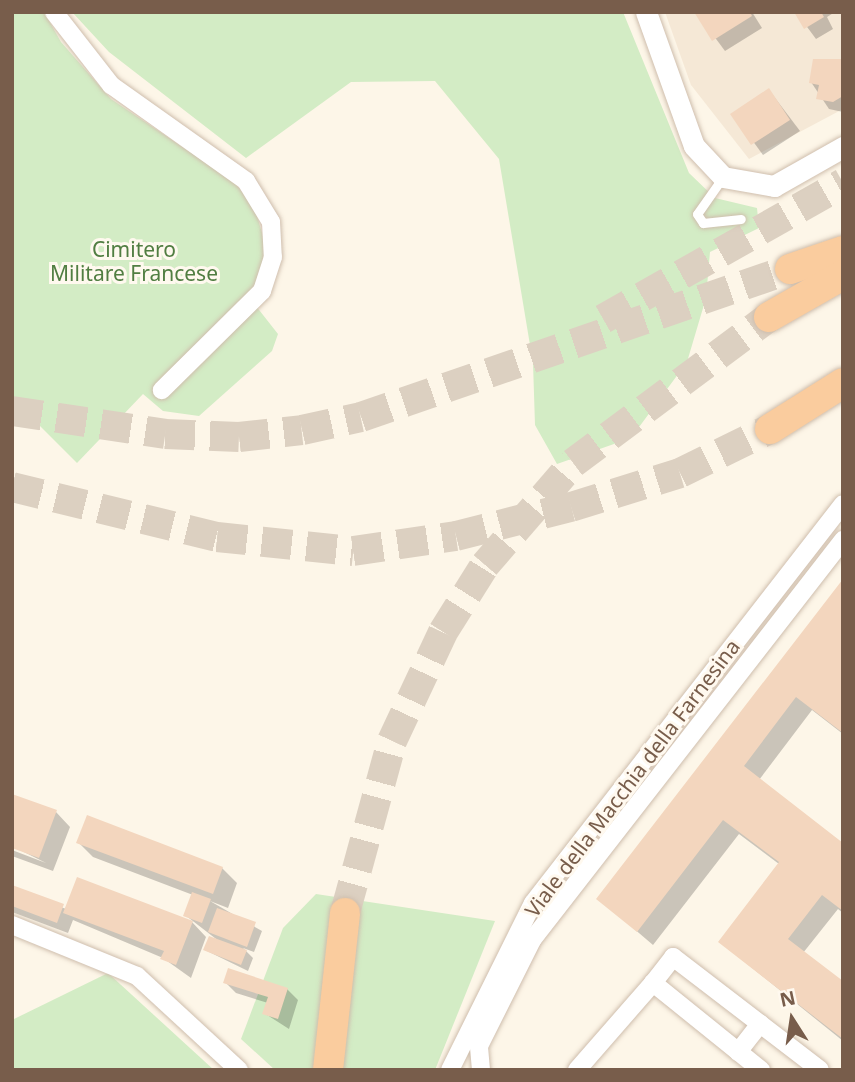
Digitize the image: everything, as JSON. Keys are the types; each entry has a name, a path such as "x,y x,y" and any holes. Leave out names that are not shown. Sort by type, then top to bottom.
{"highway":[{"path":"790,270 843,251"},
{"path":"769,317 843,275"},
{"path":"770,429 843,383"},
{"path":"816,402 843,390"},
{"path":"328,1070 345,913"}],"street":[{"path":"54,12 111,85 246,181 271,222 273,257 262,291 162,390"},
{"path":"646,12 694,146 723,177 774,186 843,147"},
{"name":"Viale della Macchia della Farnesina","path":"450,1070 541,891 843,504"},
{"name":"Viale della Macchia della Farnesina","path":"481,1070 479,1046 512,974 606,845 843,540"},
{"path":"541,891 606,845"},
{"path":"12,925 137,976 239,1070"},
{"path":"577,1070 673,957 820,1070"},
{"path":"653,983 761,1070"},
{"path":"738,1052 760,1024"}],"lane":[{"path":"723,177 697,214 703,223 741,219"}],"shaded area":[{"path":"665,12 843,12 843,109 749,159 691,85"}],"green space":[{"name":"Cimitero Militare Francese","path":"12,12 44,12 61,42 111,99 233,181 254,206 265,243 262,275 249,297 278,334 272,351 199,416 163,411 143,394 77,463 12,398"},
{"path":"72,12 623,12 689,173 715,198 757,208 759,228 710,252 706,298 687,362 631,438 557,464 535,425 533,363 499,159 435,81 351,82 246,158 109,52"},
{"path":"316,894 495,921 435,1070 275,1070 241,1039 283,928"},
{"path":"108,973 214,1070 12,1070 12,1020"}],"building":[{"path":"694,12 750,12 752,16 712,41"},
{"path":"794,12 821,12 824,17 804,29"},
{"path":"813,59 843,59 843,96 833,102 816,99 819,85 809,83"},
{"path":"769,88 790,120 751,145 730,114"},
{"path":"843,579 843,733 796,697 744,766 843,843 843,911 822,895 788,939 843,981 843,1039 718,942 779,862 723,820 637,932 596,899"},
{"path":"12,794 57,810 39,858 12,848"},
{"path":"87,815 223,867 213,894 76,843"},
{"path":"77,877 193,921 176,965 160,959 164,951 63,913"},
{"path":"12,885 64,904 57,923 12,906"},
{"path":"192,892 211,899 202,923 183,916"},
{"path":"217,908 256,922 247,947 208,932"},
{"path":"209,936 247,950 241,965 203,950"},
{"path":"228,968 288,988 278,1019 262,1014 268,997 223,983"}],"tunnel":[{"path":"603,319 843,183"},
{"path":"12,411 165,434 239,437 302,430 361,417 790,269"},
{"path":"345,913 392,741 443,632 485,565 573,463 769,317"},
{"path":"12,487 217,537 353,551 456,536 571,507 680,473 770,429"}]}
